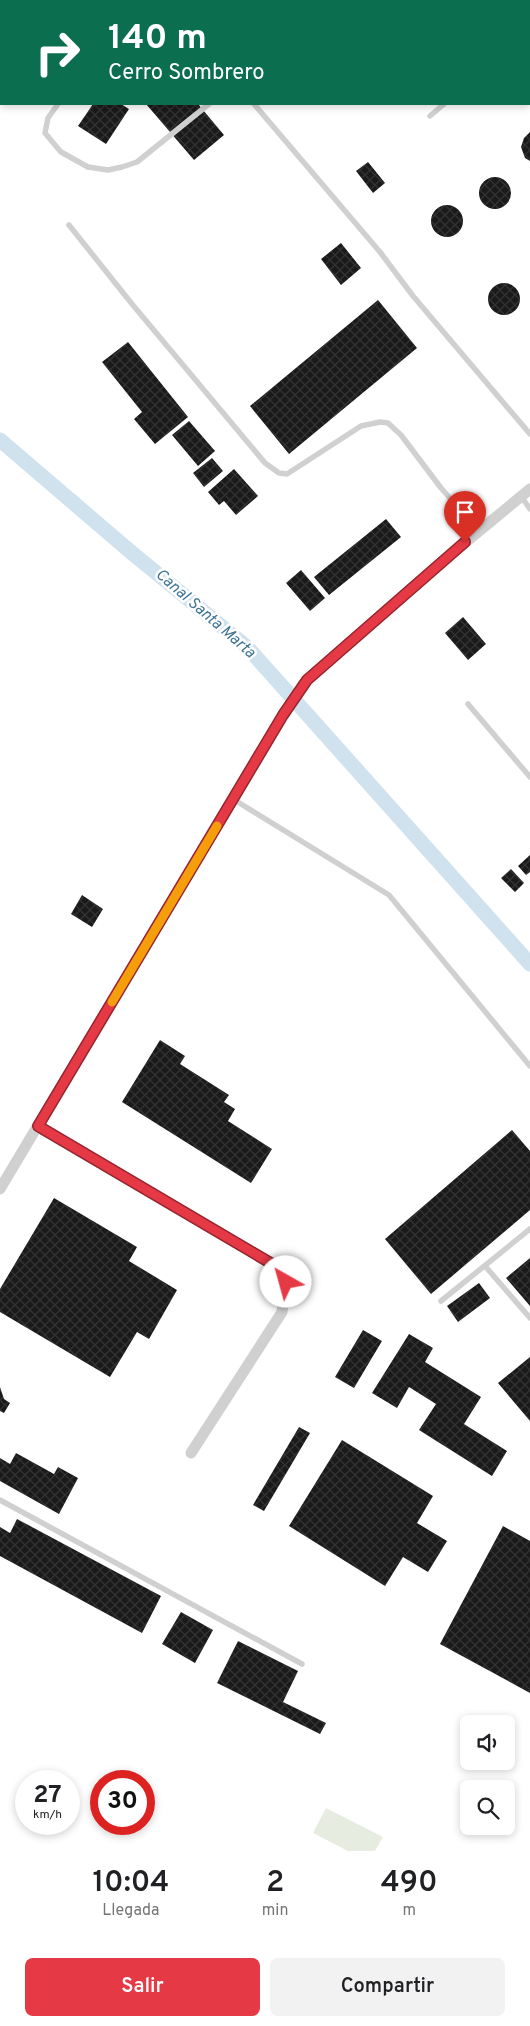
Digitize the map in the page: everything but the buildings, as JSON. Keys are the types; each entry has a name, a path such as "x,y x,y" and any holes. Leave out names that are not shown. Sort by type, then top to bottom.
{"street":[{"path":"0,1190 287,709 307,680 525,492"},
{"path":"38,1126 274,1265 283,1274 286,1282 282,1312 191,1453"}],"lane":[{"path":"57,105 48,118 44,133 61,152 88,167 108,170 137,162 208,105"},
{"path":"255,105 380,252 413,296 530,434"},
{"path":"430,116 443,105"},
{"path":"69,225 132,304 265,463 279,473 287,474 360,426 388,422 401,435 441,488 479,531"},
{"path":"525,492 530,508"},
{"path":"468,704 530,777"},
{"path":"233,799 389,895 530,1066"},
{"path":"441,1301 530,1229"},
{"path":"485,1266 530,1318"},
{"path":"0,1500 302,1664"}],"shaded area":[{"path":"326,1808 383,1837 375,1851 348,1851 313,1833"}],"waterway":[{"name":"Canal Santa Marta","path":"0,440 132,553 248,648 530,964"}],"slow traffic":[{"path":"112,1002 217,826"}],"route":[{"path":"286,1282 283,1274 274,1265 38,1126 283,715 307,680 465,542"}]}
